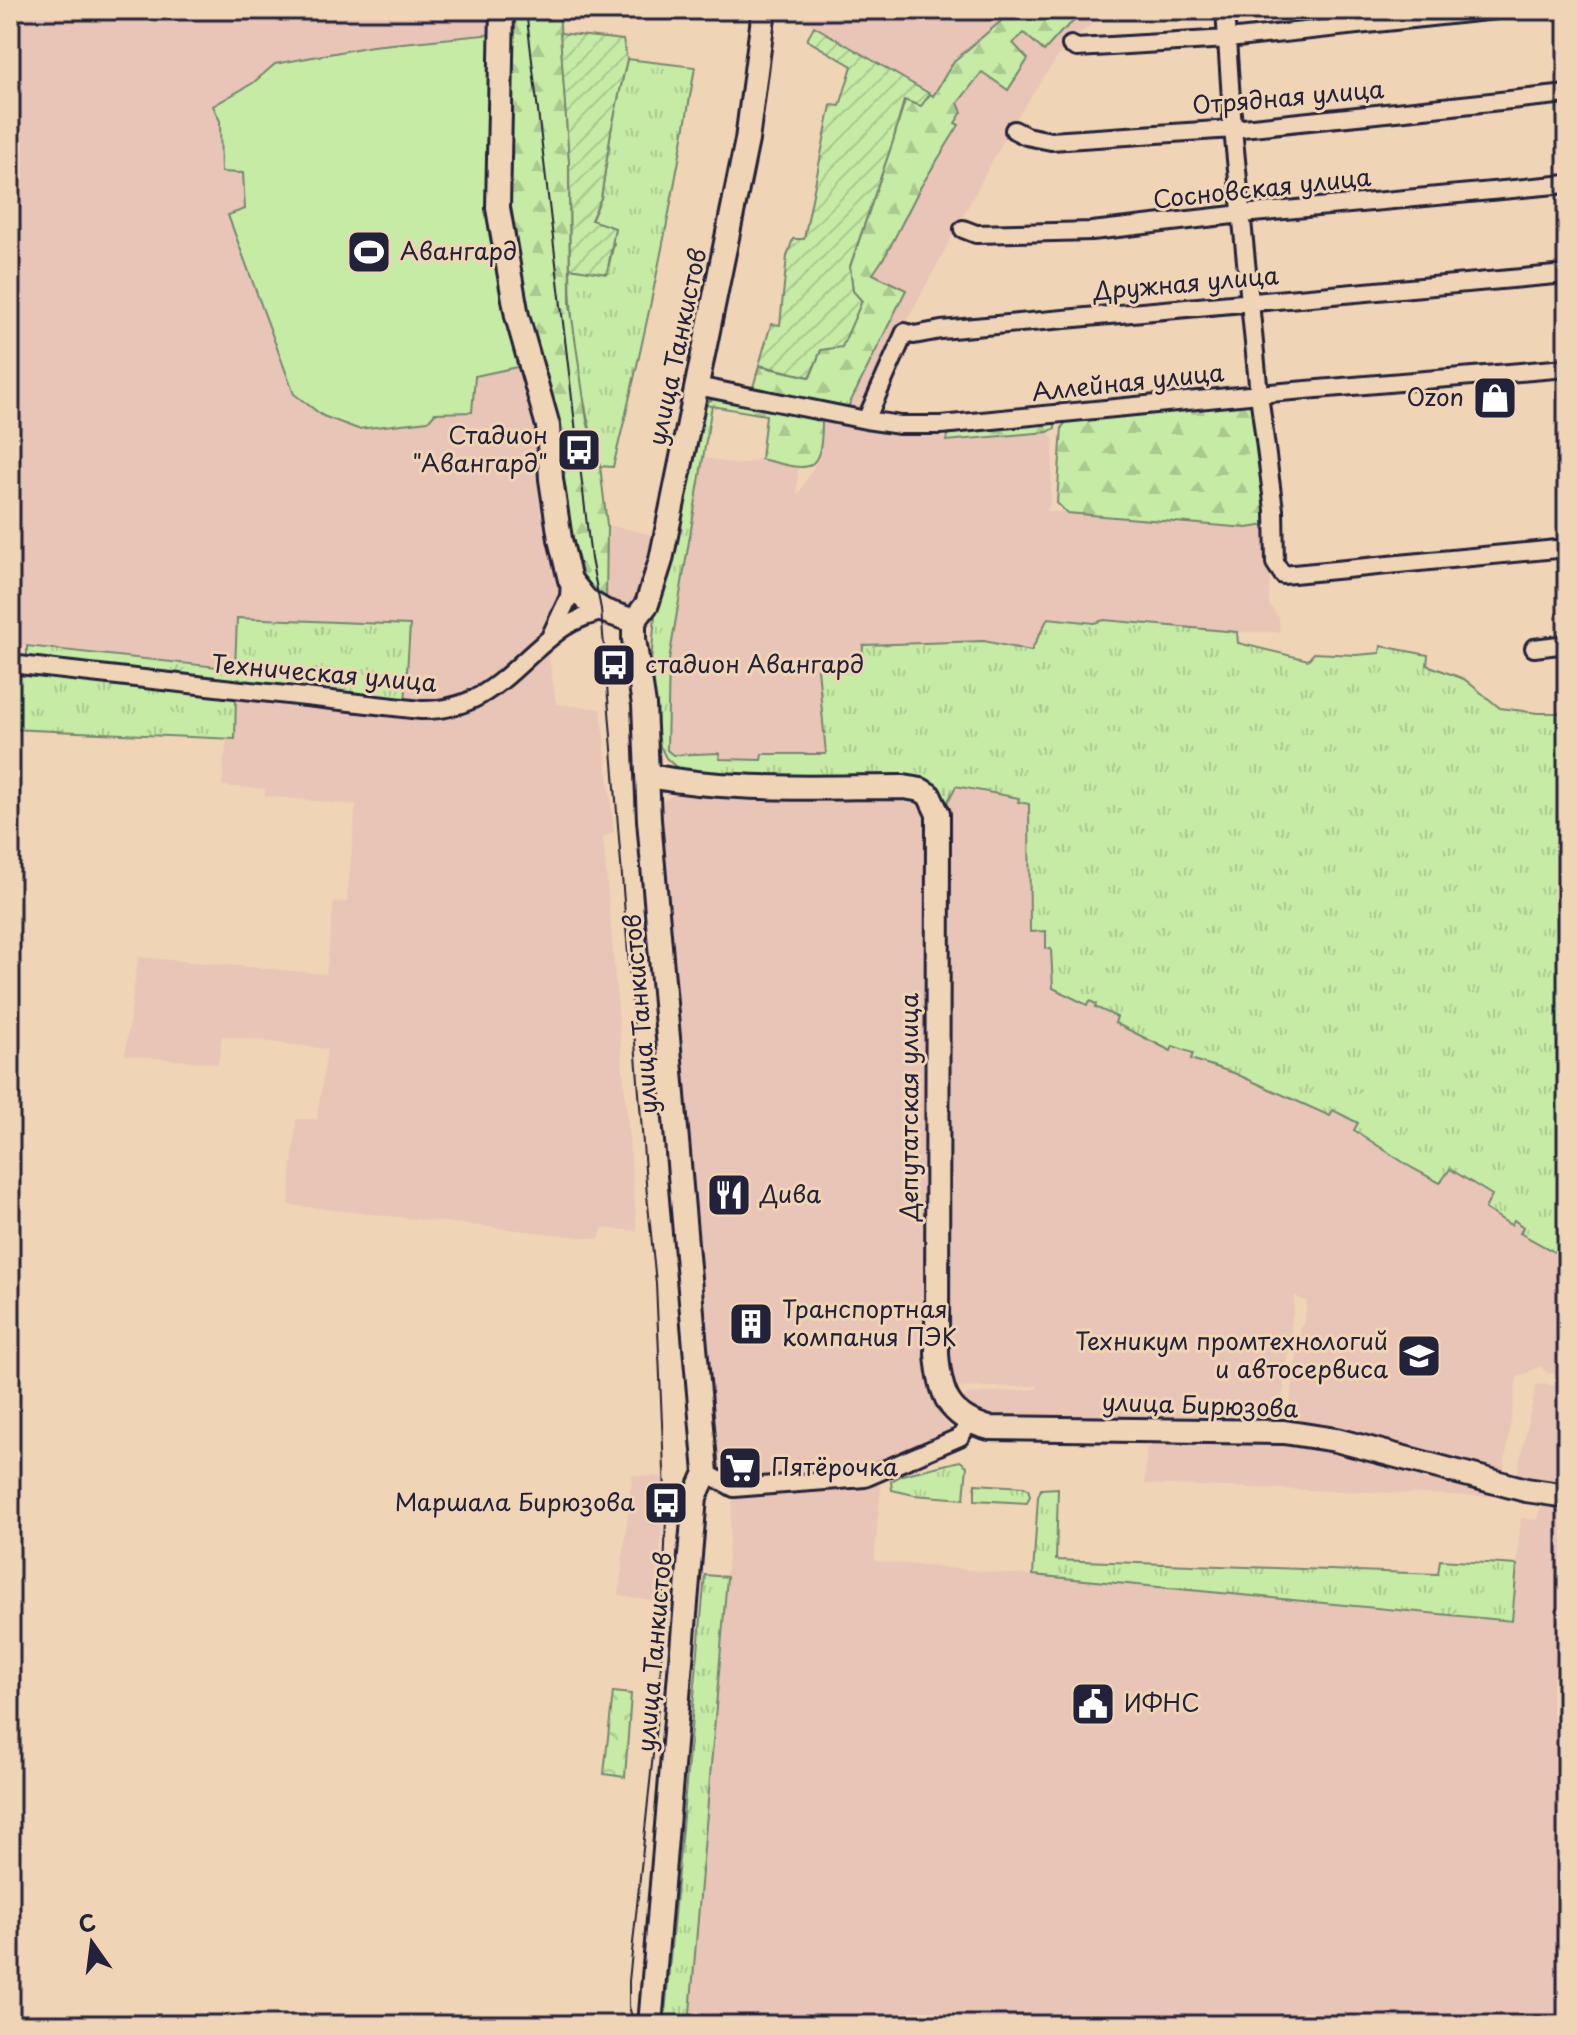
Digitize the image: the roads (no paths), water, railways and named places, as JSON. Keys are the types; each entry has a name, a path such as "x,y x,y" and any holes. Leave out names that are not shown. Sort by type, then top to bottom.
{"main road":[{"path":"502,10 498,208 517,316 548,426 551,479 560,539 570,580 586,600 604,611 634,621"},
{"name":"улица Танкистов","path":"650,2025 695,1497 706,1473 649,820 644,705 634,621 647,604 661,560 747,140 764,10"},
{"name":"Депутатская улица","path":"649,776 728,787 904,787 929,795 938,814 938,1369 947,1398 956,1413 969,1423"},
{"name":"улица Бирюзова","path":"969,1423 989,1428 1284,1432 1336,1440 1526,1490 1567,1496"}],"street":[{"path":"1225,10 1233,129 1259,394 1274,510 1275,563 1283,575 1567,548"},
{"path":"1071,45 1077,48 1228,39 1496,10"},
{"name":"Отрядная улица","path":"1014,130 1051,141 1233,129 1567,94"},
{"name":"Сосновская улица","path":"963,229 976,234 1092,231 1567,184"},
{"name":"Дружная улица","path":"866,420 905,332 914,335 941,330 1567,274"},
{"name":"Аллейная улица","path":"697,386 866,420 900,425 941,425 1567,368"},
{"path":"545,643 559,622 569,597 570,580"},
{"name":"Техническая улица","path":"10,664 443,710 476,699 493,689 563,628 582,617 604,611"},
{"path":"1534,648 1567,644"},
{"path":"706,1473 734,1488 865,1478 960,1437 969,1423"}],"tram line":[{"path":"526,10 591,559 601,609 656,1283 666,1517 660,1688 629,1981 629,2006 634,2025"}],"place":[{"name":"Авангард","path":"369,252"},
{"name":"Ozon","path":"1495,398"},
{"name":"Стадион \"Авангард\"","path":"579,450"},
{"name":"стадион Авангард","path":"614,665"},
{"name":"Дива","path":"729,1195"},
{"name":"Транспортная компания ПЭК","path":"751,1324"},
{"name":"Техникум промтехнологий и автосервиса","path":"1419,1356"},
{"name":"Пятёрочка","path":"740,1468"},
{"name":"Маршала Бирюзова","path":"666,1503"},
{"name":"ИФНС","path":"1093,1704"}]}
